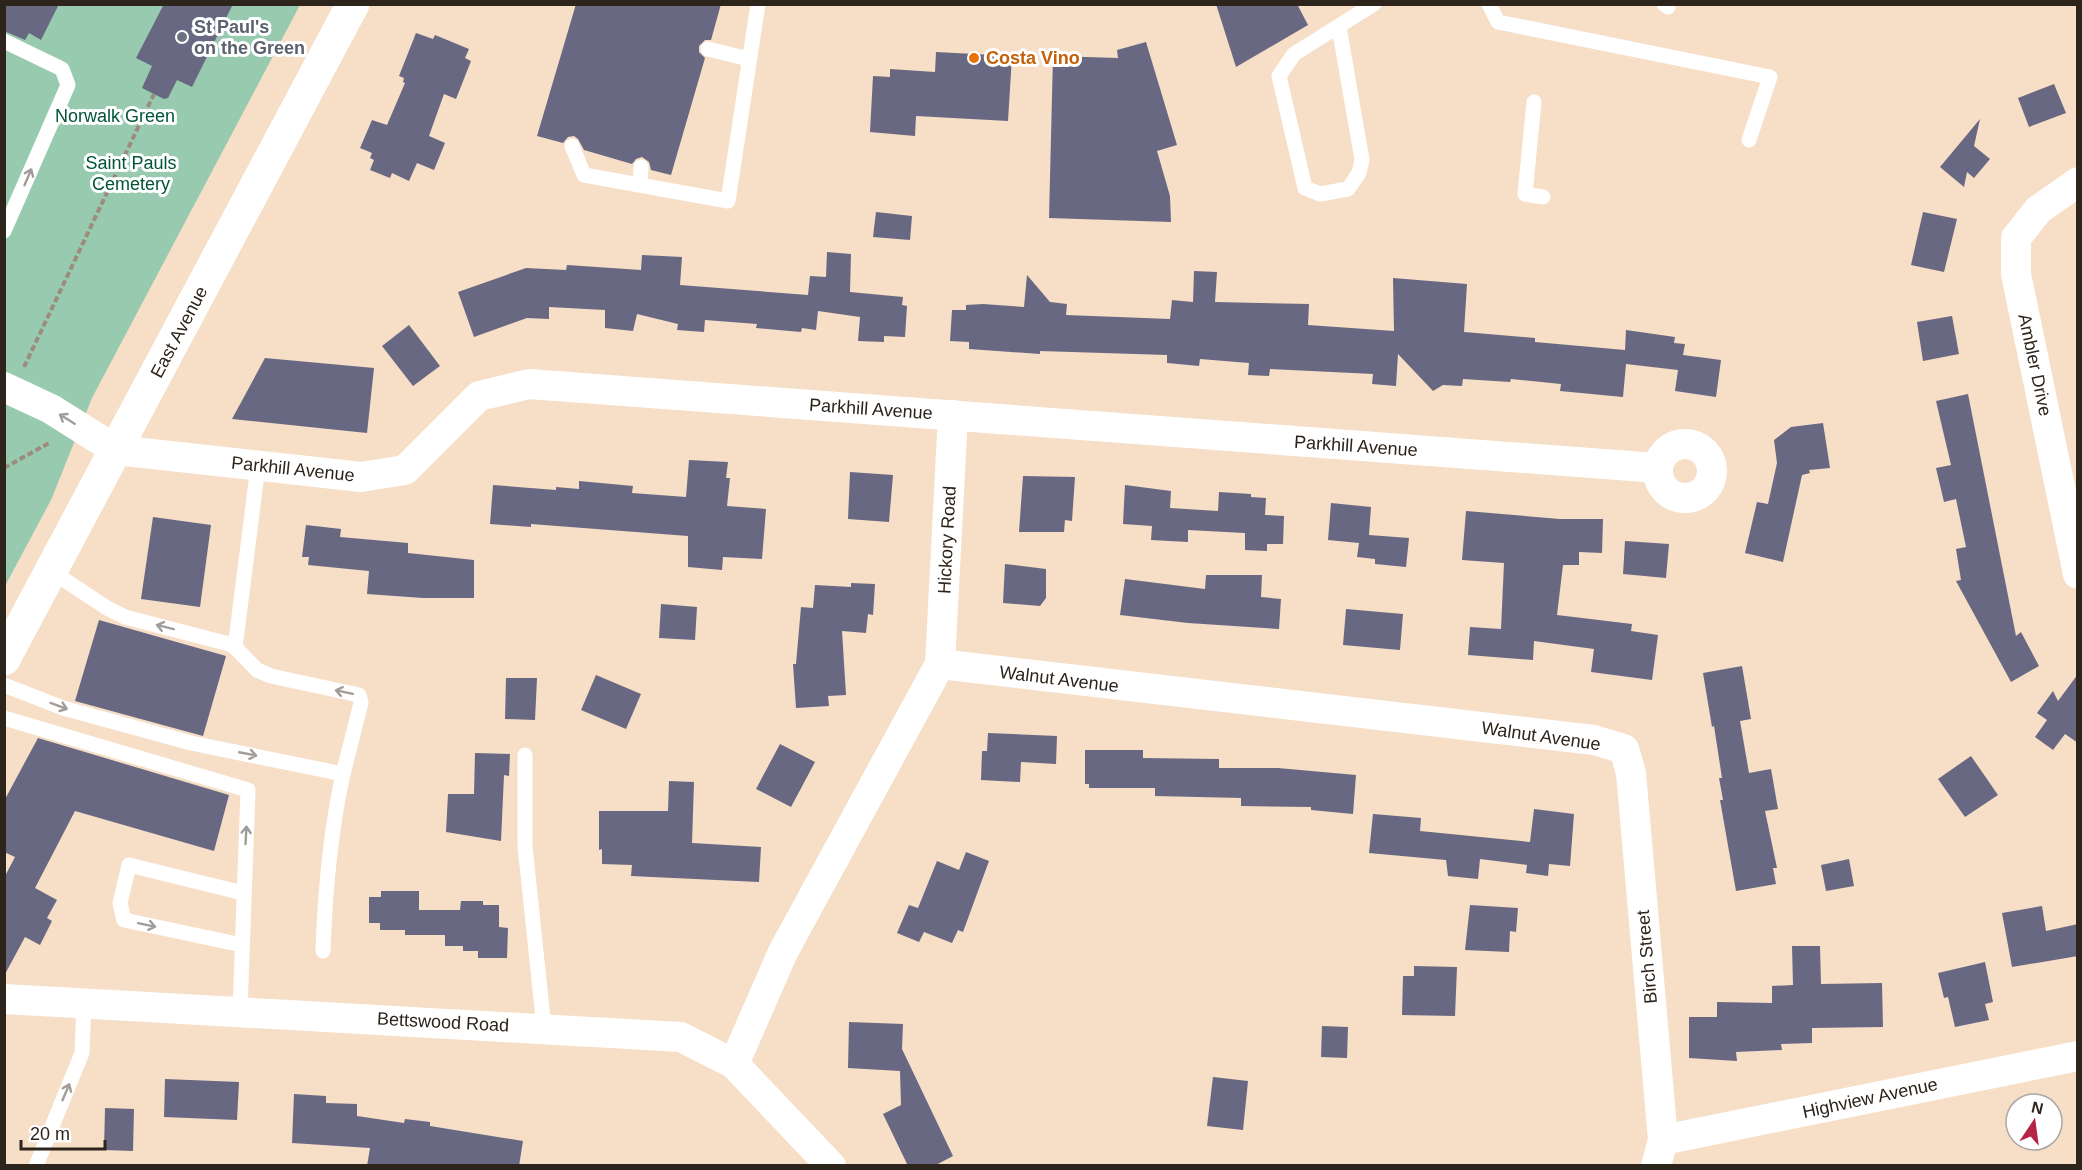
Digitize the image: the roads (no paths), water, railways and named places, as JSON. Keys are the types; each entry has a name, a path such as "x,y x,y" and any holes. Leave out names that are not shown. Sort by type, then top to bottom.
{"main road":[{"name":"East Avenue","path":"4,658 353,4"}],"street":[{"name":"Ambler Drive","path":"2078,182 2038,210 2016,238 2016,274 2078,574"},
{"name":"Parkhill Avenue","path":"116,450 361,477 405,470 479,396 529,384 1658,468"},
{"path":"9,389 51,409 116,450"},
{"name":"Hickory Road","path":"940,664 953,416"},
{"path":"734,1064 783,952 940,664"},
{"name":"Walnut Avenue","path":"940,664 1594,740 1624,749"},
{"name":"Birch Street","path":"1624,749 1633,796 1659,1153"},
{"name":"Bettswood Road","path":"4,999 681,1037 734,1064 831,1166"},
{"name":"Highview Avenue","path":"1659,1153 2078,1056"}],"lane":[{"path":"572,146 584,175 728,201 758,4"},
{"path":"1339,27 1362,160 1359,173 1348,189 1320,194 1305,188 1280,76 1294,54 1374,4"},
{"path":"1489,4 1498,22 1770,77 1749,140"},
{"path":"4,41 62,69 68,85 4,231"},
{"path":"708,49 749,59"},
{"path":"1534,102 1526,194 1542,197"},
{"path":"640,185 641,167"},
{"path":"235,648 258,466"},
{"path":"51,571 107,608 125,617 221,641 235,648 256,670 271,676 359,695 361,702 335,810 325,892 323,951"},
{"path":"4,685 63,708 191,743 343,774"},
{"path":"4,718 248,790 240,1011"},
{"path":"525,755 525,846 544,1028"},
{"path":"242,945 124,920 120,903 129,865 243,893"},
{"path":"36,1166 82,1053 84,1003"}],"place":[{"name":"St Paul's on the Green","path":"182,37"},
{"name":"Costa Vino","path":"974,58"}],"park label":[{"name":"Norwalk Green","path":"115,116"},
{"name":"Saint Pauls Cemetery","path":"131,174"}]}
